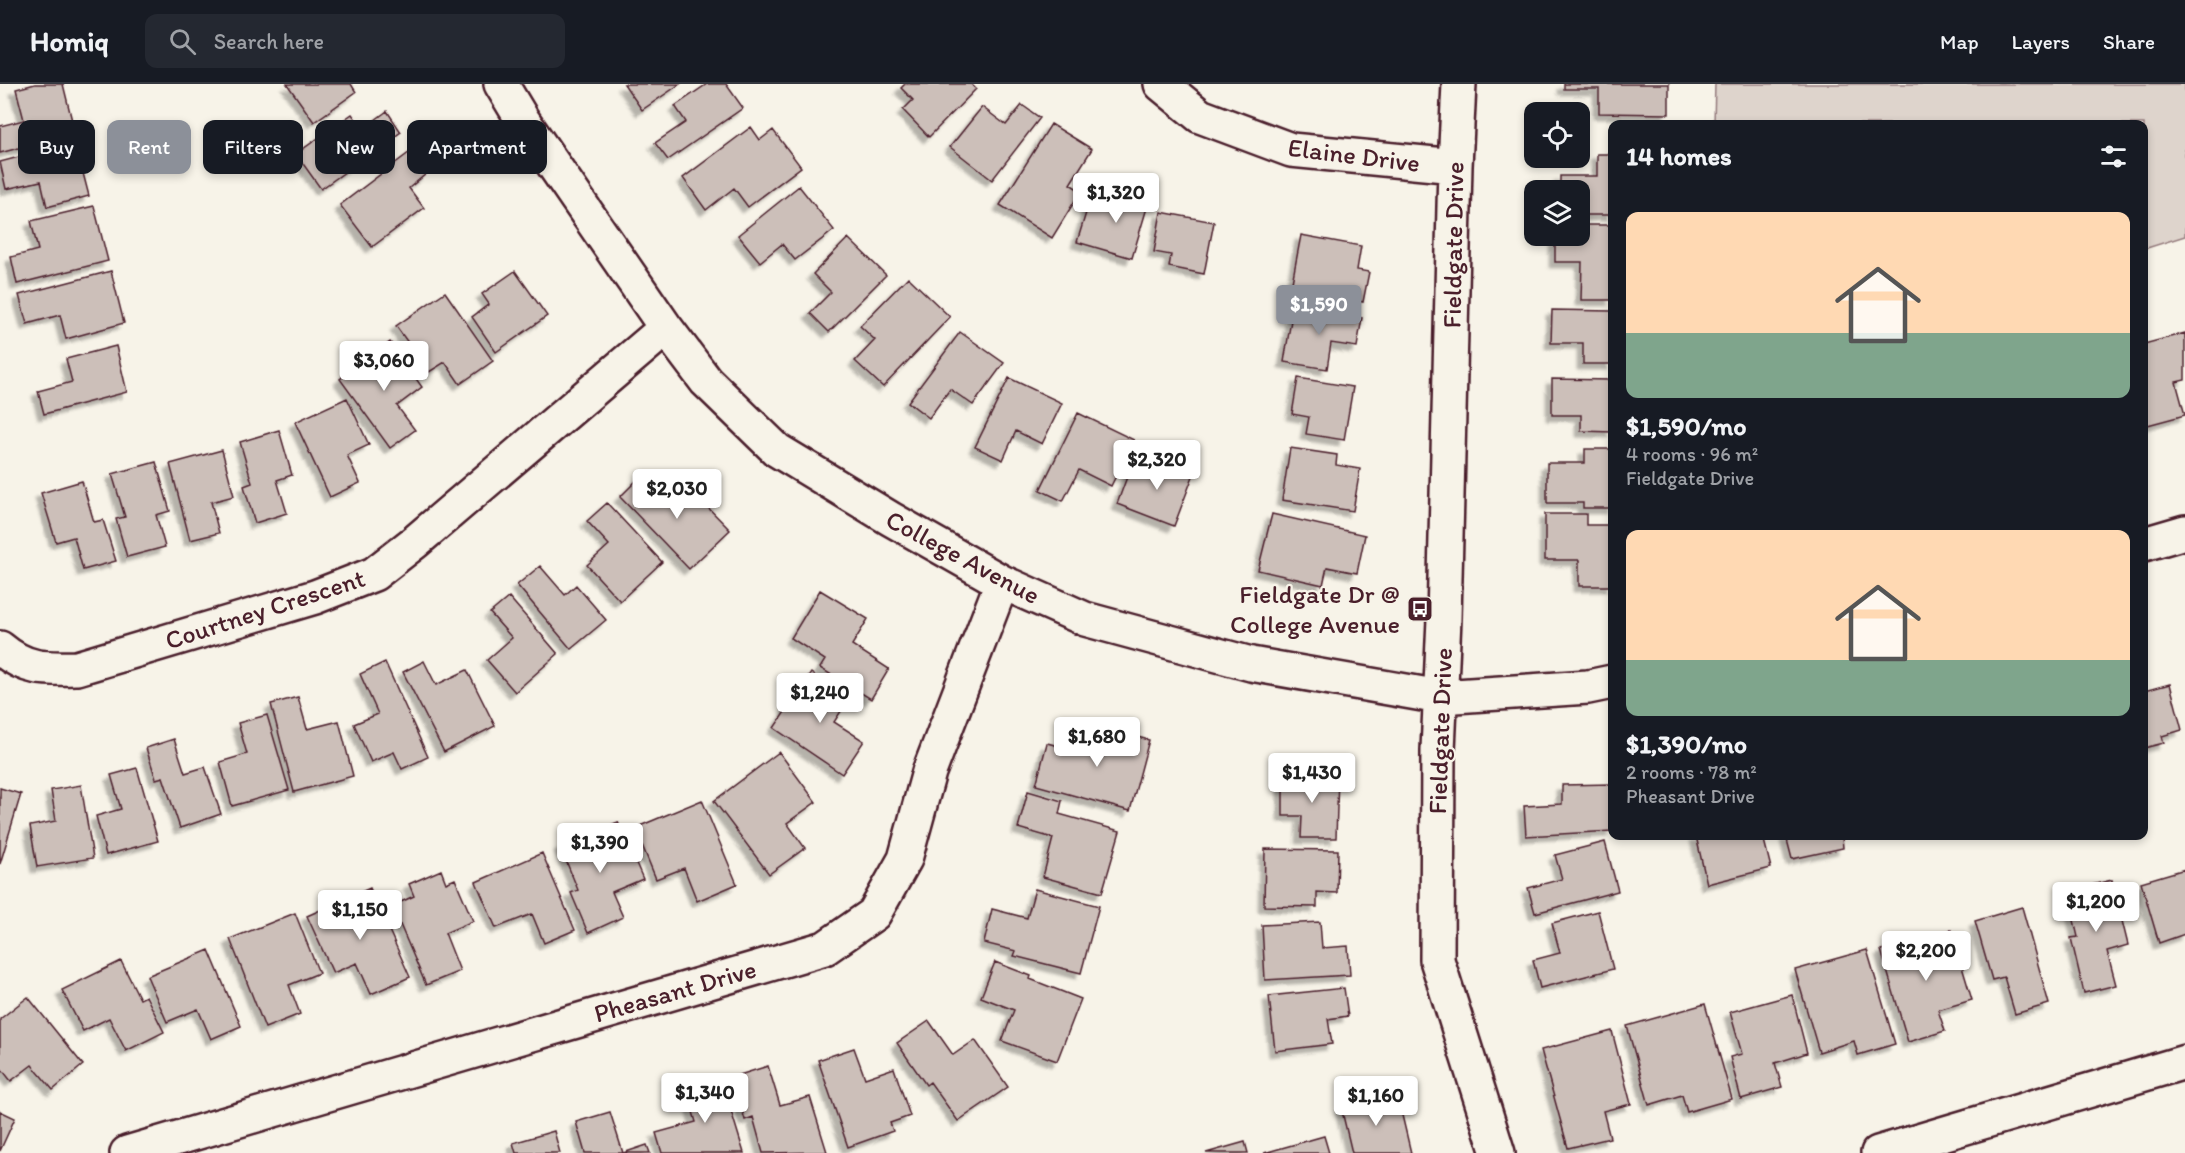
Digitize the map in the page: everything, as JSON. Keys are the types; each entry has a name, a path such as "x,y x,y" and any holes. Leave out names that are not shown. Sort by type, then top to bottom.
{"street":[{"name":"College Avenue","path":"501,84 529,129 666,328 706,381 777,450 891,519 1002,582 1085,619 1251,664 1440,698 1587,687 1608,683"},
{"name":"Elaine Drive","path":"1161,84 1200,116 1291,150 1455,166"},
{"name":"Fieldgate Drive","path":"1459,84 1444,619 1437,761 1437,960 1498,1153"},
{"name":"Courtney Crescent","path":"0,648 10,656 40,669 77,668 315,597 374,574 415,542 666,328"},
{"path":"2148,543 2185,532"},
{"name":"Pheasant Drive","path":"127,1153 825,948 874,914 905,859 928,772 1002,582"},
{"path":"1878,1153 2185,1062"}],"shaded area":[{"path":"1715,84 2185,84 2185,236 2148,248 2148,120 1714,120"}],"building":[{"path":"35,84 63,84 72,120 24,120 16,89"},
{"path":"287,84 351,84 356,92 314,122"},
{"path":"624,84 680,84 642,110"},
{"path":"707,84 726,84 743,108 668,160 655,143 686,122 675,106"},
{"path":"905,84 971,84 976,89 929,137 903,110 913,100 901,88"},
{"path":"1564,84 1669,84 1669,114 1599,113 1599,89 1564,89"},
{"path":"1022,105 1040,118 992,180 950,147 982,107 1006,125"},
{"path":"387,111 393,120 375,120"},
{"path":"352,114 356,120 344,120"},
{"path":"18,122 18,148 0,153 0,126"},
{"path":"395,123 401,132 395,136"},
{"path":"1051,124 1092,149 1070,184 1081,191 1052,238 1000,205"},
{"path":"751,127 760,140 773,130 801,167 748,207 734,188 706,210 683,178"},
{"path":"315,140 315,174 342,174 321,189 303,164 303,149"},
{"path":"407,154 407,174 426,174 409,188 424,208 372,247 340,205 381,174 395,174 395,163"},
{"path":"1597,154 1608,154 1608,215 1590,215 1590,180 1560,180 1560,176 1597,176"},
{"path":"18,157 18,174 83,174 89,196 47,207 41,181 6,189 0,162"},
{"path":"1129,184 1152,191 1132,258 1077,242 1089,203 1120,212"},
{"path":"799,186 834,230 795,260 782,244 760,262 738,235"},
{"path":"94,206 108,261 17,284 11,257 38,250 31,221"},
{"path":"1161,212 1214,222 1204,274 1169,267 1171,255 1154,252"},
{"path":"1590,225 1608,225 1608,300 1581,300 1582,262 1555,262 1555,246 1590,246"},
{"path":"1301,235 1361,246 1357,270 1369,272 1363,302 1291,288"},
{"path":"848,238 886,275 829,332 810,313 831,292 813,274"},
{"path":"111,271 124,323 66,339 60,315 27,324 19,295"},
{"path":"515,271 547,316 496,352 472,317 489,304 482,294"},
{"path":"908,277 950,317 883,387 855,361 875,340 860,326"},
{"path":"445,292 493,361 460,384 445,362 429,372 396,326"},
{"path":"1293,308 1362,318 1357,347 1331,343 1327,369 1284,362"},
{"path":"1552,310 1608,311 1608,364 1583,364 1583,343 1551,343"},
{"path":"960,332 1004,363 973,405 950,389 929,418 908,402"},
{"path":"2185,333 2185,380 2176,382 2185,415 2148,425 2148,343"},
{"path":"390,342 422,387 397,406 415,430 390,448 340,379"},
{"path":"116,346 127,392 44,414 38,391 72,382 66,359"},
{"path":"1009,378 1062,403 1042,444 1016,431 1003,460 975,447"},
{"path":"1298,378 1353,387 1344,440 1306,434 1309,417 1292,414"},
{"path":"1552,379 1608,380 1608,432 1581,431 1581,415 1552,415"},
{"path":"347,398 369,445 347,455 360,483 330,497 295,422"},
{"path":"1078,413 1134,440 1111,486 1079,470 1063,501 1040,490"},
{"path":"279,430 292,475 277,480 287,513 255,523 244,486 252,483 240,442"},
{"path":"1290,448 1337,455 1336,465 1360,469 1353,511 1282,500"},
{"path":"1585,449 1608,449 1608,508 1583,508 1583,503 1547,503 1547,463 1585,463"},
{"path":"222,450 234,496 211,502 219,533 190,540 170,464"},
{"path":"1160,458 1195,471 1174,526 1117,504 1131,466 1154,474"},
{"path":"156,462 170,511 156,515 165,547 127,557 116,519 125,517 112,474"},
{"path":"642,475 666,501 685,484 730,530 689,569 620,497"},
{"path":"82,481 94,522 103,520 116,561 83,570 74,537 56,542 41,493"},
{"path":"607,503 662,562 620,601 587,565 609,545 587,521"},
{"path":"1272,514 1365,535 1357,573 1327,567 1323,585 1258,570"},
{"path":"1545,514 1586,514 1586,525 1608,525 1608,586 1579,586 1579,560 1545,560"},
{"path":"540,566 565,595 576,585 606,620 571,649 517,585"},
{"path":"820,590 868,619 852,645 889,669 871,699 820,668 825,660 791,638"},
{"path":"509,597 558,654 515,692 487,660 512,638 490,613"},
{"path":"424,661 436,685 467,670 495,726 444,752 403,672"},
{"path":"385,662 428,757 402,769 394,752 371,762 354,724 378,714 360,674"},
{"path":"811,673 849,699 834,722 864,741 842,774 774,728"},
{"path":"2170,684 2182,730 2162,736 2164,743 2148,747 2148,690"},
{"path":"298,697 307,729 339,721 353,776 294,792 271,704"},
{"path":"267,715 289,790 232,806 220,762 247,754 238,723"},
{"path":"1089,724 1149,740 1130,811 1036,785 1047,743 1082,752"},
{"path":"174,739 185,773 205,767 221,814 180,828 163,777 156,779 146,748"},
{"path":"779,752 816,802 787,823 805,848 769,874 714,801"},
{"path":"137,768 158,841 106,855 96,816 121,809 111,775"},
{"path":"1283,775 1338,777 1336,838 1301,838 1302,816 1283,816"},
{"path":"1608,784 1608,831 1526,836 1524,806 1562,804 1562,785"},
{"path":"81,785 93,858 37,867 30,826 56,821 51,790"},
{"path":"0,788 21,794 0,864"},
{"path":"1028,791 1062,801 1059,814 1120,831 1102,893 1043,877 1053,838 1018,828"},
{"path":"702,800 737,884 697,901 684,868 656,879 635,828"},
{"path":"618,822 643,879 612,892 623,917 588,933 571,893 578,890 560,846"},
{"path":"1697,840 1764,840 1771,868 1707,884"},
{"path":"1787,840 1842,840 1843,848 1792,859"},
{"path":"1605,842 1618,891 1535,913 1528,888 1562,879 1555,855"},
{"path":"1265,849 1338,850 1337,893 1317,892 1317,907 1264,906"},
{"path":"542,853 575,930 544,943 532,914 496,928 476,882"},
{"path":"2185,869 2185,934 2159,943 2141,882"},
{"path":"441,870 446,883 455,879 473,921 445,933 460,971 426,985 392,906 414,896 409,884"},
{"path":"2112,880 2128,945 2107,951 2116,985 2084,993 2071,938 2078,937 2067,891"},
{"path":"370,888 410,977 371,994 357,963 333,973 307,916"},
{"path":"1035,889 1099,906 1081,973 1014,956 1016,951 984,943 992,909 1027,918"},
{"path":"2022,907 2049,1004 2015,1014 2004,977 1992,980 1975,921"},
{"path":"1598,911 1613,969 1540,988 1533,960 1560,953 1552,923"},
{"path":"295,913 319,973 289,985 300,1014 265,1028 230,939"},
{"path":"1320,922 1322,948 1348,946 1350,975 1265,980 1262,925"},
{"path":"1951,930 1972,1000 1938,1010 1945,1031 1908,1042 1881,950"},
{"path":"209,950 241,1026 211,1039 198,1009 167,1022 147,976"},
{"path":"1867,950 1895,1044 1858,1055 1854,1041 1819,1052 1795,970"},
{"path":"121,961 140,999 146,996 164,1032 126,1051 109,1018 83,1031 62,990"},
{"path":"995,962 1081,999 1057,1061 1002,1041 1014,1010 981,997"},
{"path":"1344,988 1348,1016 1328,1019 1332,1044 1275,1051 1269,996"},
{"path":"1792,995 1807,1053 1775,1063 1782,1087 1741,1099 1730,1057 1742,1054 1730,1012"},
{"path":"28,997 83,1065 53,1090 32,1065 11,1081 0,1067 0,1019"},
{"path":"1705,1004 1732,1099 1687,1112 1682,1095 1649,1105 1627,1026"},
{"path":"929,1021 953,1055 975,1040 1008,1087 958,1121 930,1082 926,1085 897,1043"},
{"path":"1612,1031 1631,1104 1603,1111 1610,1138 1568,1148 1541,1050"},
{"path":"854,1048 865,1078 894,1068 910,1116 890,1123 893,1131 848,1147 818,1060"},
{"path":"768,1066 780,1105 810,1097 827,1152 763,1153 753,1117 745,1120 733,1077"},
{"path":"721,1078 744,1153 662,1153 656,1133 696,1122 686,1088"},
{"path":"1397,1094 1411,1153 1352,1153 1341,1107"},
{"path":"0,1111 15,1118 0,1151"},
{"path":"610,1112 623,1153 585,1153 576,1122"},
{"path":"554,1131 560,1153 516,1153 513,1143"},
{"path":"1324,1136 1329,1153 1264,1153"},
{"path":"1245,1142 1248,1153 1206,1153"},
{"path":"647,1145 650,1153 623,1153"}],"place":[{"name":"Fieldgate Dr @ College Avenue","path":"1420,609"}]}
